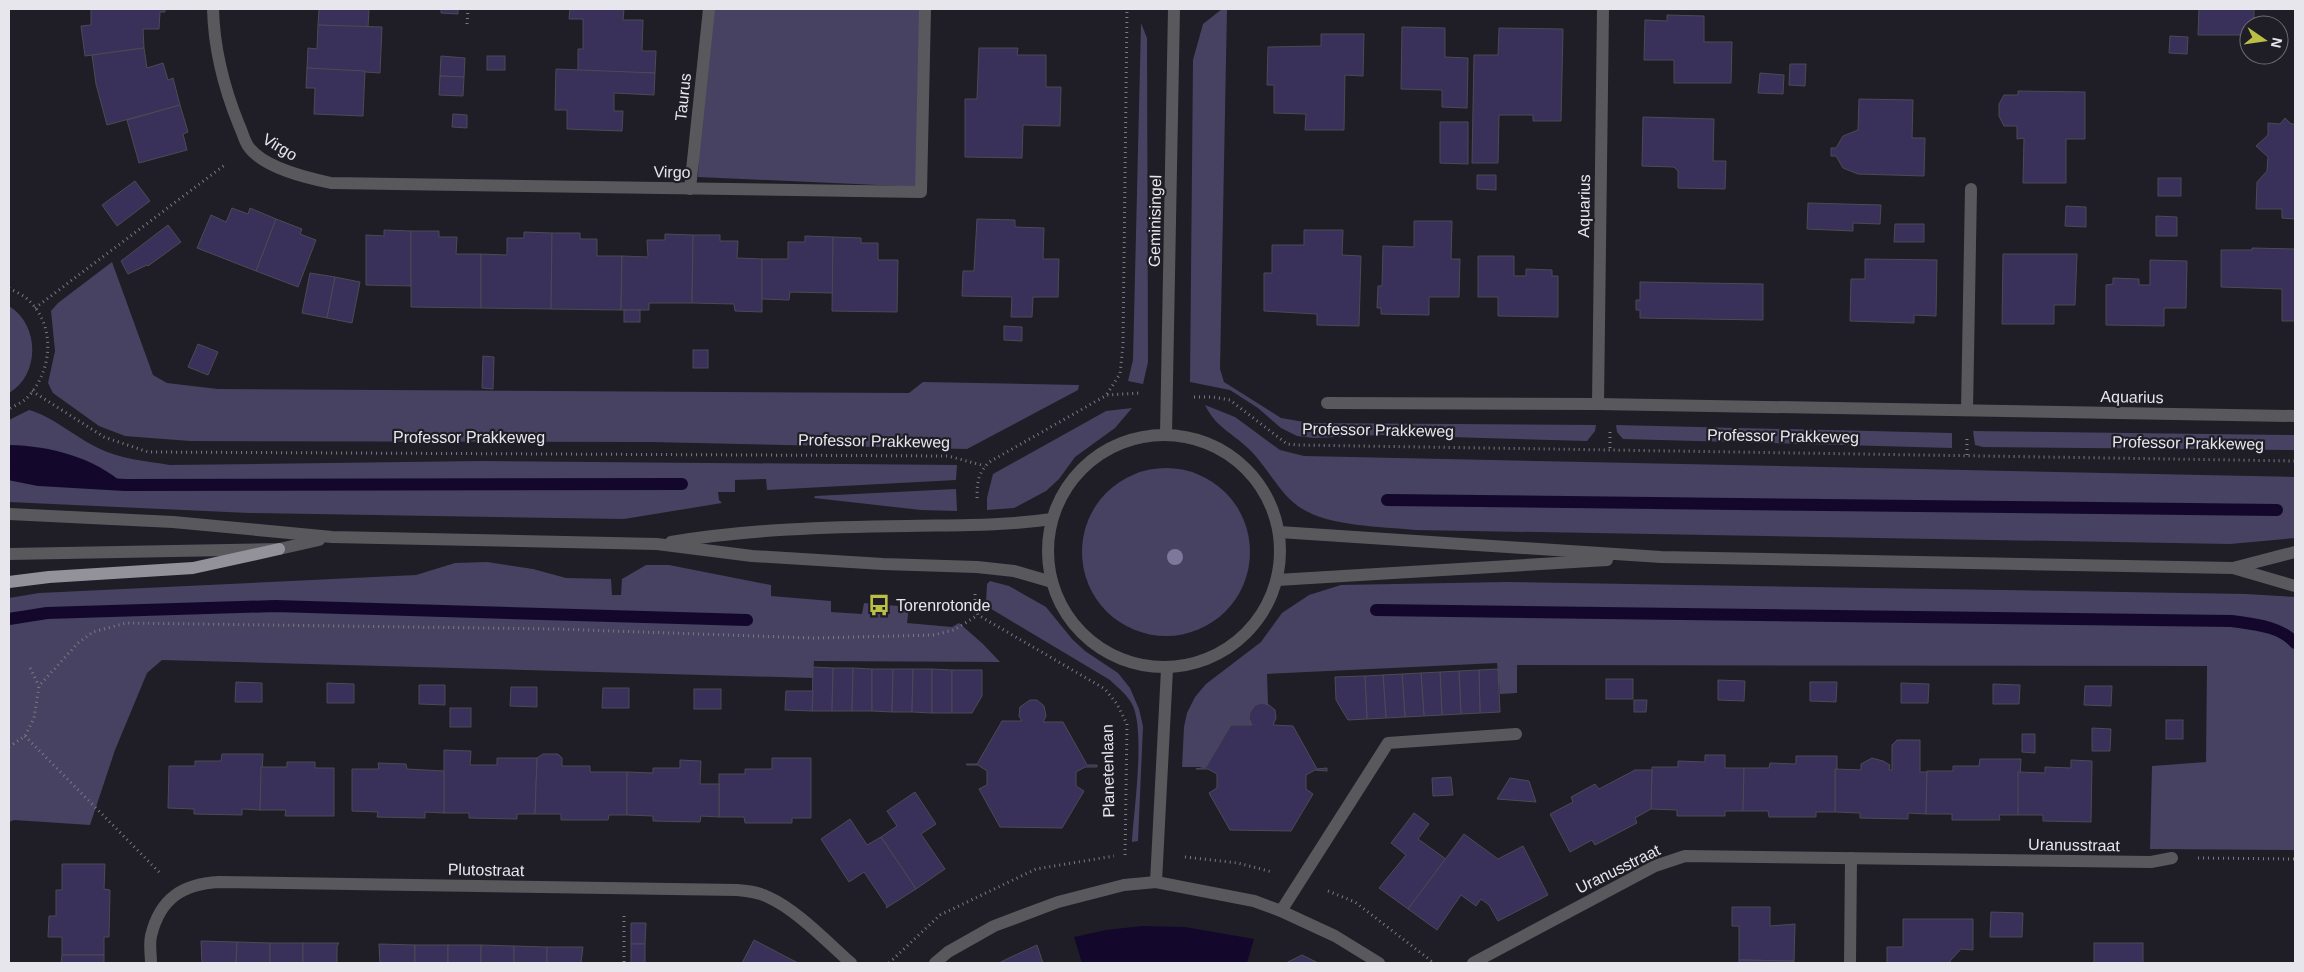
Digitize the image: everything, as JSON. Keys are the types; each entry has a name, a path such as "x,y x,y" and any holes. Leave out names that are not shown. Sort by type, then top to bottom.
{"main road":[{"path":"9,582 49,577 192,568 279,549"}],"street":[{"name":"Virgo","path":"214,9 214,28 227,95 249,147 271,164 296,175 331,183 921,192 924,9"},
{"name":"Taurus","path":"690,189 709,9"},
{"name":"Geminisingel","path":"1166,434 1174,9"},
{"name":"Aquarius","path":"1598,404 1603,9"},
{"path":"1967,410 1971,189"},
{"name":"Aquarius","path":"1328,402 1598,404 2295,416"},
{"path":"1166,434 1190,436 1217,447 1246,469 1264,493 1279,532 1278,580 1261,616 1230,648 1198,662 1167,669 1123,661 1090,642 1065,612 1052,582 1052,519 1066,488 1092,456 1126,441 1166,434"},
{"path":"9,514 173,522 332,537 657,544 752,556 883,564 977,567 1014,571 1052,582"},
{"path":"657,544 726,533 907,526 1015,525 1052,519"},
{"path":"1279,532 1661,557 2233,568 2295,586"},
{"path":"9,554 279,549 332,537"},
{"path":"2233,568 2295,552"},
{"path":"1278,580 1661,557"},
{"path":"1156,882 1167,669"},
{"path":"1281,911 1388,744 1516,734"},
{"name":"Uranusstraat","path":"1473,963 1654,866 1685,856 2151,862 2172,858"},
{"path":"1850,963 1851,858"},
{"name":"Plutostraat","path":"151,963 151,936 161,912 178,892 199,883 219,882 624,888 755,892 769,897 792,913 851,963"},
{"path":"935,963 948,952 994,926 1058,902 1124,885 1156,882 1254,901 1281,911 1335,936 1379,963"}],"path":[{"path":"467,24 468,9"},
{"name":"Geminisingel","path":"1107,394 1120,374 1123,345 1127,9"},
{"name":"Virgo","path":"35,308 249,147"},
{"path":"9,288 25,297 35,308 48,337 48,360 39,382 25,400 9,409"},
{"name":"Professor Prakkeweg","path":"32,391 104,437 148,452 948,456 985,466 1107,394 1168,394 1230,400 1287,444 1298,445 2295,461"},
{"name":"Planetenlaan","path":"39,686 78,643 93,632 126,623 546,629 814,638 933,635 954,630 978,616 1105,689 1117,704 1127,724 1124,885"},
{"path":"9,746 25,736 34,718 39,686 30,668"},
{"path":"25,736 178,892"},
{"path":"2172,858 2295,859"},
{"path":"624,888 624,963"}],"shaded area":[{"path":"705,9 927,9 921,187 698,177"},
{"path":"1222,9 1227,9 1220,369 1224,382 1281,418 1310,423 1596,425 1595,431 1587,441 1381,435 1314,438 1297,436 1281,428 1258,408 1230,390 1190,382 1193,60 1203,24"},
{"path":"1141,23 1147,38 1148,362 1143,384 1128,381 1133,360"},
{"path":"112,262 153,375 167,383 218,389 909,393 923,382 1079,385 1078,390 967,449 650,442 190,441 125,436 99,426 53,393 48,383 55,351 51,311 58,303"},
{"path":"9,306 19,314 26,325 31,337 32,350 31,363 26,374 19,385 9,393"},
{"path":"1205,405 1235,417 1280,450 1304,456 2295,477 2295,538 2230,544 1415,530 1351,524 1320,517 1294,503 1288,498 1256,456 1214,419"},
{"path":"1132,408 1115,428 1075,457 1059,479 1046,491 1014,508 987,510 987,498 993,474 1106,411"},
{"path":"29,410 46,417 106,452 170,465 480,461 957,465 956,480 767,490 766,479 735,480 735,492 718,492 719,500 722,503 624,519 249,513 9,502 9,420"},
{"path":"1616,425 1952,433 1952,448 1623,439 1617,432"},
{"path":"1973,431 2295,435 2295,450 1983,447 1975,445"},
{"path":"9,445 40,448 71,455 99,467 125,485 39,480 9,474"},
{"path":"1174,468 1198,474 1226,492 1236,505 1247,527 1250,552 1247,577 1236,599 1226,612 1213,622 1191,633 1158,636 1141,633 1126,626 1112,617 1101,606 1085,577 1082,544 1085,527 1092,512 1101,498 1112,487 1141,471"},
{"path":"956,489 957,511 921,510 814,498 815,496"},
{"path":"487,562 533,569 566,578 611,579 612,595 621,595 622,579 646,565 669,565 771,585 771,596 831,601 831,612 862,614 864,603 909,607 907,623 952,627 959,623 1000,662 814,661 813,678 162,660 147,673 115,750 90,825 14,820 9,822 9,598 39,593 416,575 455,563"},
{"path":"990,581 1009,586 1046,607 1072,639 1085,651 1118,673 1130,688 1139,709 1143,726 1138,841 1132,842 1138,734 1131,702 1110,680 988,607 986,602 987,584"},
{"path":"1505,582 2246,594 2295,597 2295,850 2150,849 2152,766 2206,762 2207,666 1517,665 1517,693 1500,694 1497,663 1267,674 1268,704 1252,725 1231,725 1206,767 1182,767 1184,727 1187,713 1195,697 1206,684 1261,642 1282,613 1309,595 1341,585"},
{"path":"1142,926 1185,927 1254,939 1247,963 1082,963 1074,937 1106,930"}],"building":[{"path":"91,9 165,9 165,12 160,12 159,29 143,29 144,48 85,56 81,26 91,25"},
{"path":"319,9 369,9 368,27 318,25"},
{"path":"441,9 458,9 458,14 441,13"},
{"path":"570,9 624,9 623,20 643,20 642,51 656,51 655,73 578,71 578,49 583,49 583,19 569,19"},
{"path":"2199,9 2254,9 2254,15 2239,15 2239,35 2198,35"},
{"path":"1667,15 1704,16 1704,42 1732,42 1731,83 1674,83 1674,60 1644,60 1645,20 1667,21"},
{"path":"318,25 382,27 380,73 307,68 308,48 317,49"},
{"path":"1402,27 1445,28 1445,57 1468,58 1467,108 1442,107 1442,90 1401,89"},
{"path":"1499,28 1563,29 1561,121 1533,121 1533,115 1499,115 1498,163 1472,163 1474,55 1498,55"},
{"path":"1321,34 1364,34 1363,76 1345,75 1344,130 1305,130 1306,114 1274,113 1274,85 1267,85 1268,47 1321,46"},
{"path":"2170,36 2188,37 2187,54 2169,53"},
{"path":"144,48 147,68 163,63 168,80 173,78 180,105 107,125 96,84 92,55"},
{"path":"979,48 1018,48 1017,55 1046,55 1046,87 1061,87 1060,126 1023,125 1022,158 965,157 965,99 977,99"},
{"path":"441,56 465,58 464,77 440,76"},
{"path":"487,56 505,56 505,70 487,70"},
{"path":"1790,64 1806,64 1805,86 1789,85"},
{"path":"307,68 365,71 363,116 314,114 315,88 306,88"},
{"path":"556,69 655,73 654,95 614,93 614,111 623,111 622,131 567,129 567,110 555,110"},
{"path":"1760,73 1784,75 1783,94 1758,93"},
{"path":"440,76 464,77 463,96 439,95"},
{"path":"2018,91 2085,92 2085,139 2066,139 2066,183 2023,183 2024,138 2017,139 2017,126 2004,126 1999,116 1999,104 2004,95 2018,95"},
{"path":"1859,99 1913,100 1912,138 1925,138 1924,176 1858,174 1843,168 1836,156 1831,156 1831,148 1836,148 1843,136 1858,130"},
{"path":"180,105 188,132 183,134 187,150 139,163 127,120"},
{"path":"453,114 467,115 467,128 452,127"},
{"path":"1643,117 1714,119 1713,161 1726,161 1725,189 1678,188 1678,171 1674,167 1642,166"},
{"path":"2285,118 2291,124 2295,124 2295,219 2282,218 2282,209 2256,209 2257,182 2267,171 2268,157 2256,146 2268,135 2268,123 2280,124"},
{"path":"1440,122 1468,122 1468,164 1440,163"},
{"path":"1477,175 1496,175 1496,190 1477,189"},
{"path":"2158,178 2181,178 2181,196 2158,196"},
{"path":"135,181 150,201 117,226 102,205"},
{"path":"1808,203 1881,205 1880,224 1853,223 1853,231 1807,229"},
{"path":"2066,206 2086,207 2086,227 2065,226"},
{"path":"232,208 248,214 250,208 276,219 256,271 197,248 211,215 226,222"},
{"path":"2156,216 2177,217 2177,236 2156,236"},
{"path":"276,219 302,229 300,234 316,240 298,287 256,271"},
{"path":"977,219 1015,220 1015,227 1044,228 1043,259 1059,259 1058,297 1033,297 1032,317 1011,317 1012,297 962,296 963,271 974,271"},
{"path":"1414,221 1452,221 1451,259 1460,259 1459,297 1429,297 1429,315 1381,314 1381,308 1377,308 1378,286 1382,286 1383,246 1414,247"},
{"path":"1895,224 1924,224 1924,242 1894,242"},
{"path":"168,225 181,242 148,266 128,274 121,261"},
{"path":"384,230 411,231 411,286 366,285 366,235 384,236"},
{"path":"1304,230 1343,230 1342,255 1361,256 1359,326 1317,325 1317,314 1264,311 1264,273 1272,273 1272,245 1304,245"},
{"path":"411,231 439,231 439,237 457,237 456,254 481,254 481,308 411,307"},
{"path":"524,232 552,233 551,309 481,308 481,254 507,255 507,238 524,238"},
{"path":"552,233 580,233 580,239 597,239 597,256 622,256 621,310 551,309"},
{"path":"665,234 693,235 692,303 649,303 649,310 621,310 622,256 648,257 647,240 665,240"},
{"path":"693,235 720,235 720,241 738,241 737,258 762,259 762,312 735,311 734,304 692,303"},
{"path":"805,236 833,237 833,293 790,292 789,300 762,299 762,259 788,259 788,242 805,242"},
{"path":"833,237 861,238 861,243 878,243 878,260 898,260 897,312 832,311"},
{"path":"2252,248 2295,249 2295,321 2282,321 2282,289 2221,287 2221,250 2252,250"},
{"path":"2003,254 2077,254 2075,305 2054,305 2054,324 2002,324"},
{"path":"1478,256 1514,256 1514,276 1526,276 1526,269 1552,270 1552,276 1558,276 1558,317 1498,316 1498,297 1478,297"},
{"path":"1865,259 1937,260 1936,316 1914,315 1914,323 1850,321 1851,279 1865,279"},
{"path":"2150,260 2187,261 2186,308 2164,308 2164,326 2106,325 2106,285 2113,284 2113,278 2139,279 2139,285 2150,285"},
{"path":"310,273 335,277 327,318 302,313"},
{"path":"335,277 360,282 352,323 327,318"},
{"path":"1640,282 1763,284 1763,320 1640,318 1640,310 1636,310 1636,300 1640,300"},
{"path":"624,310 640,310 640,322 624,322"},
{"path":"1004,326 1022,327 1022,341 1004,340"},
{"path":"198,344 218,352 208,375 188,367"},
{"path":"693,350 708,350 708,368 693,368"},
{"path":"483,356 494,357 493,389 482,388"},
{"path":"813,667 833,668 832,711 812,711"},
{"path":"833,668 853,668 852,711 832,711"},
{"path":"853,668 872,669 872,711 852,711"},
{"path":"872,669 893,669 892,712 872,711"},
{"path":"893,669 913,669 912,712 892,712"},
{"path":"913,669 932,669 932,713 912,712"},
{"path":"932,669 952,670 952,713 932,713"},
{"path":"1498,669 1500,712 1480,713 1479,670"},
{"path":"952,670 982,670 982,696 972,713 952,713"},
{"path":"1479,670 1480,713 1461,714 1459,671"},
{"path":"1459,671 1461,714 1442,715 1440,672"},
{"path":"1440,672 1442,715 1424,716 1421,673"},
{"path":"1421,673 1424,716 1405,717 1402,674"},
{"path":"1402,674 1405,717 1386,718 1383,675"},
{"path":"1383,675 1386,718 1367,719 1365,676"},
{"path":"1365,676 1367,719 1348,720 1336,700 1335,677"},
{"path":"1606,679 1633,679 1633,699 1606,699"},
{"path":"1718,680 1745,681 1744,701 1718,700"},
{"path":"236,682 262,683 262,702 235,702"},
{"path":"1810,682 1837,682 1836,702 1810,701"},
{"path":"327,683 354,684 354,703 327,703"},
{"path":"1901,683 1929,684 1928,703 1901,703"},
{"path":"1993,684 2020,685 2019,704 1993,704"},
{"path":"419,685 445,685 445,705 419,704"},
{"path":"2085,686 2112,686 2111,706 2084,705"},
{"path":"511,687 537,687 537,707 510,706"},
{"path":"603,688 629,688 629,708 602,708"},
{"path":"694,689 721,689 721,709 694,709"},
{"path":"786,691 813,691 812,711 785,710"},
{"path":"1030,700 1037,700 1044,706 1046,716 1043,722 1063,722 1087,765 1097,765 1097,767 1085,767 1076,772 1076,786 1084,791 1062,828 1000,827 979,789 987,785 987,771 978,765 966,764 977,764 1002,721 1022,721 1019,716 1020,707"},
{"path":"1634,700 1647,700 1646,712 1634,712"},
{"path":"1262,703 1269,705 1275,710 1276,718 1273,725 1293,726 1317,769 1327,768 1327,771 1315,770 1306,775 1306,789 1313,794 1291,831 1230,830 1209,793 1217,788 1217,774 1208,769 1196,769 1206,767 1231,725 1252,725 1249,718 1250,712 1255,705"},
{"path":"450,708 471,708 471,727 450,727"},
{"path":"2166,720 2183,720 2183,739 2166,739"},
{"path":"2092,728 2111,729 2110,751 2092,751"},
{"path":"2022,734 2035,734 2035,753 2022,752"},
{"path":"1897,740 1920,740 1920,772 1927,772 1926,814 1908,813 1908,819 1860,818 1860,813 1835,812 1835,769 1861,770 1861,764 1872,758 1890,765 1889,770 1892,770 1892,745"},
{"path":"444,750 471,751 470,765 497,765 497,758 537,758 535,814 517,814 517,819 469,818 469,813 444,813"},
{"path":"222,754 263,754 260,810 242,809 242,815 194,814 194,809 168,808 169,766 195,766 195,761 221,761"},
{"path":"543,754 558,754 562,758 562,766 590,766 590,772 627,772 627,815 609,815 608,820 561,820 561,814 535,814 537,758"},
{"path":"1705,755 1725,755 1725,768 1744,768 1743,811 1725,811 1725,816 1677,816 1677,810 1651,809 1652,767 1678,767 1678,761 1705,762"},
{"path":"1796,756 1837,756 1837,769 1835,769 1835,812 1816,812 1816,817 1769,817 1768,811 1743,811 1744,768 1769,768 1770,763 1796,764"},
{"path":"772,758 811,758 811,818 792,818 792,823 745,823 744,817 719,817 719,774 745,774 745,769 772,769"},
{"path":"1980,759 2021,759 2018,815 1999,815 2000,820 1952,820 1952,814 1926,814 1927,771 1953,771 1953,766 1979,766"},
{"path":"680,760 701,761 700,784 719,784 719,817 701,816 700,822 653,821 653,816 627,815 627,772 653,773 653,768 680,768"},
{"path":"2071,760 2092,761 2091,822 2043,821 2043,815 2018,815 2018,772 2045,773 2045,767 2071,768"},
{"path":"287,762 315,762 315,768 334,768 334,816 285,816 286,810 260,810 261,767 287,767"},
{"path":"378,763 406,764 407,769 444,771 444,813 425,812 425,818 377,817 378,812 352,811 352,769 379,769"},
{"path":"1635,770 1652,770 1651,809 1635,818 1637,823 1595,845 1592,840 1570,852 1550,814 1573,802 1571,797 1595,784 1599,789"},
{"path":"1451,777 1453,795 1433,796 1432,778"},
{"path":"1510,778 1529,781 1536,802 1497,799"},
{"path":"915,792 936,824 921,834 945,869 916,889 881,837 897,826 887,811"},
{"path":"1414,813 1429,824 1418,839 1446,859 1408,909 1379,888 1406,855 1391,843"},
{"path":"850,819 867,845 881,837 916,889 886,908 887,906 864,872 849,882 821,839"},
{"path":"1464,834 1498,859 1523,846 1548,895 1498,921 1489,905 1481,899 1476,906 1461,895 1437,930 1408,909"},
{"path":"62,864 105,864 104,889 110,890 109,937 104,937 104,955 62,955 62,937 48,937 49,916 56,916 56,890 62,890"},
{"path":"1732,907 1770,907 1770,926 1795,924 1794,961 1739,960 1739,926 1732,926"},
{"path":"1991,912 2023,913 2022,937 1990,937"},
{"path":"1903,919 1973,919 1973,950 1961,949 1950,963 1887,963 1887,947 1903,947"},
{"path":"631,923 646,923 645,944 631,944"},
{"path":"754,940 798,963 742,963"},
{"path":"201,941 237,942 236,963 202,963"},
{"path":"237,942 270,943 270,963 236,963"},
{"path":"270,943 303,943 303,963 270,963"},
{"path":"303,943 339,943 337,946 337,963 303,963"},
{"path":"2094,943 2143,943 2143,963 2094,963"},
{"path":"379,944 415,945 415,963 380,963"},
{"path":"631,944 645,944 645,963 631,963"},
{"path":"415,945 448,945 448,963 415,963"},
{"path":"448,945 481,945 481,963 448,963"},
{"path":"481,945 514,946 514,963 481,963"},
{"path":"1037,945 1043,963 999,963 1009,958"},
{"path":"514,946 547,947 547,963 514,963"},
{"path":"547,947 583,947 581,963 547,963"},
{"path":"62,955 104,955 104,963 61,963"},
{"path":"1302,955 1318,963 1286,963"},
{"path":"1739,960 1794,961 1794,963 1739,963"}],"waterway":[{"path":"9,474 39,480 125,485 682,484"},
{"path":"1387,500 2277,510"},
{"path":"9,619 47,613 275,606 747,620"},
{"path":"1376,610 2232,621 2274,629 2289,637 2295,643"}],"place":[{"name":"Torenrotonde","path":"879,605"}]}
